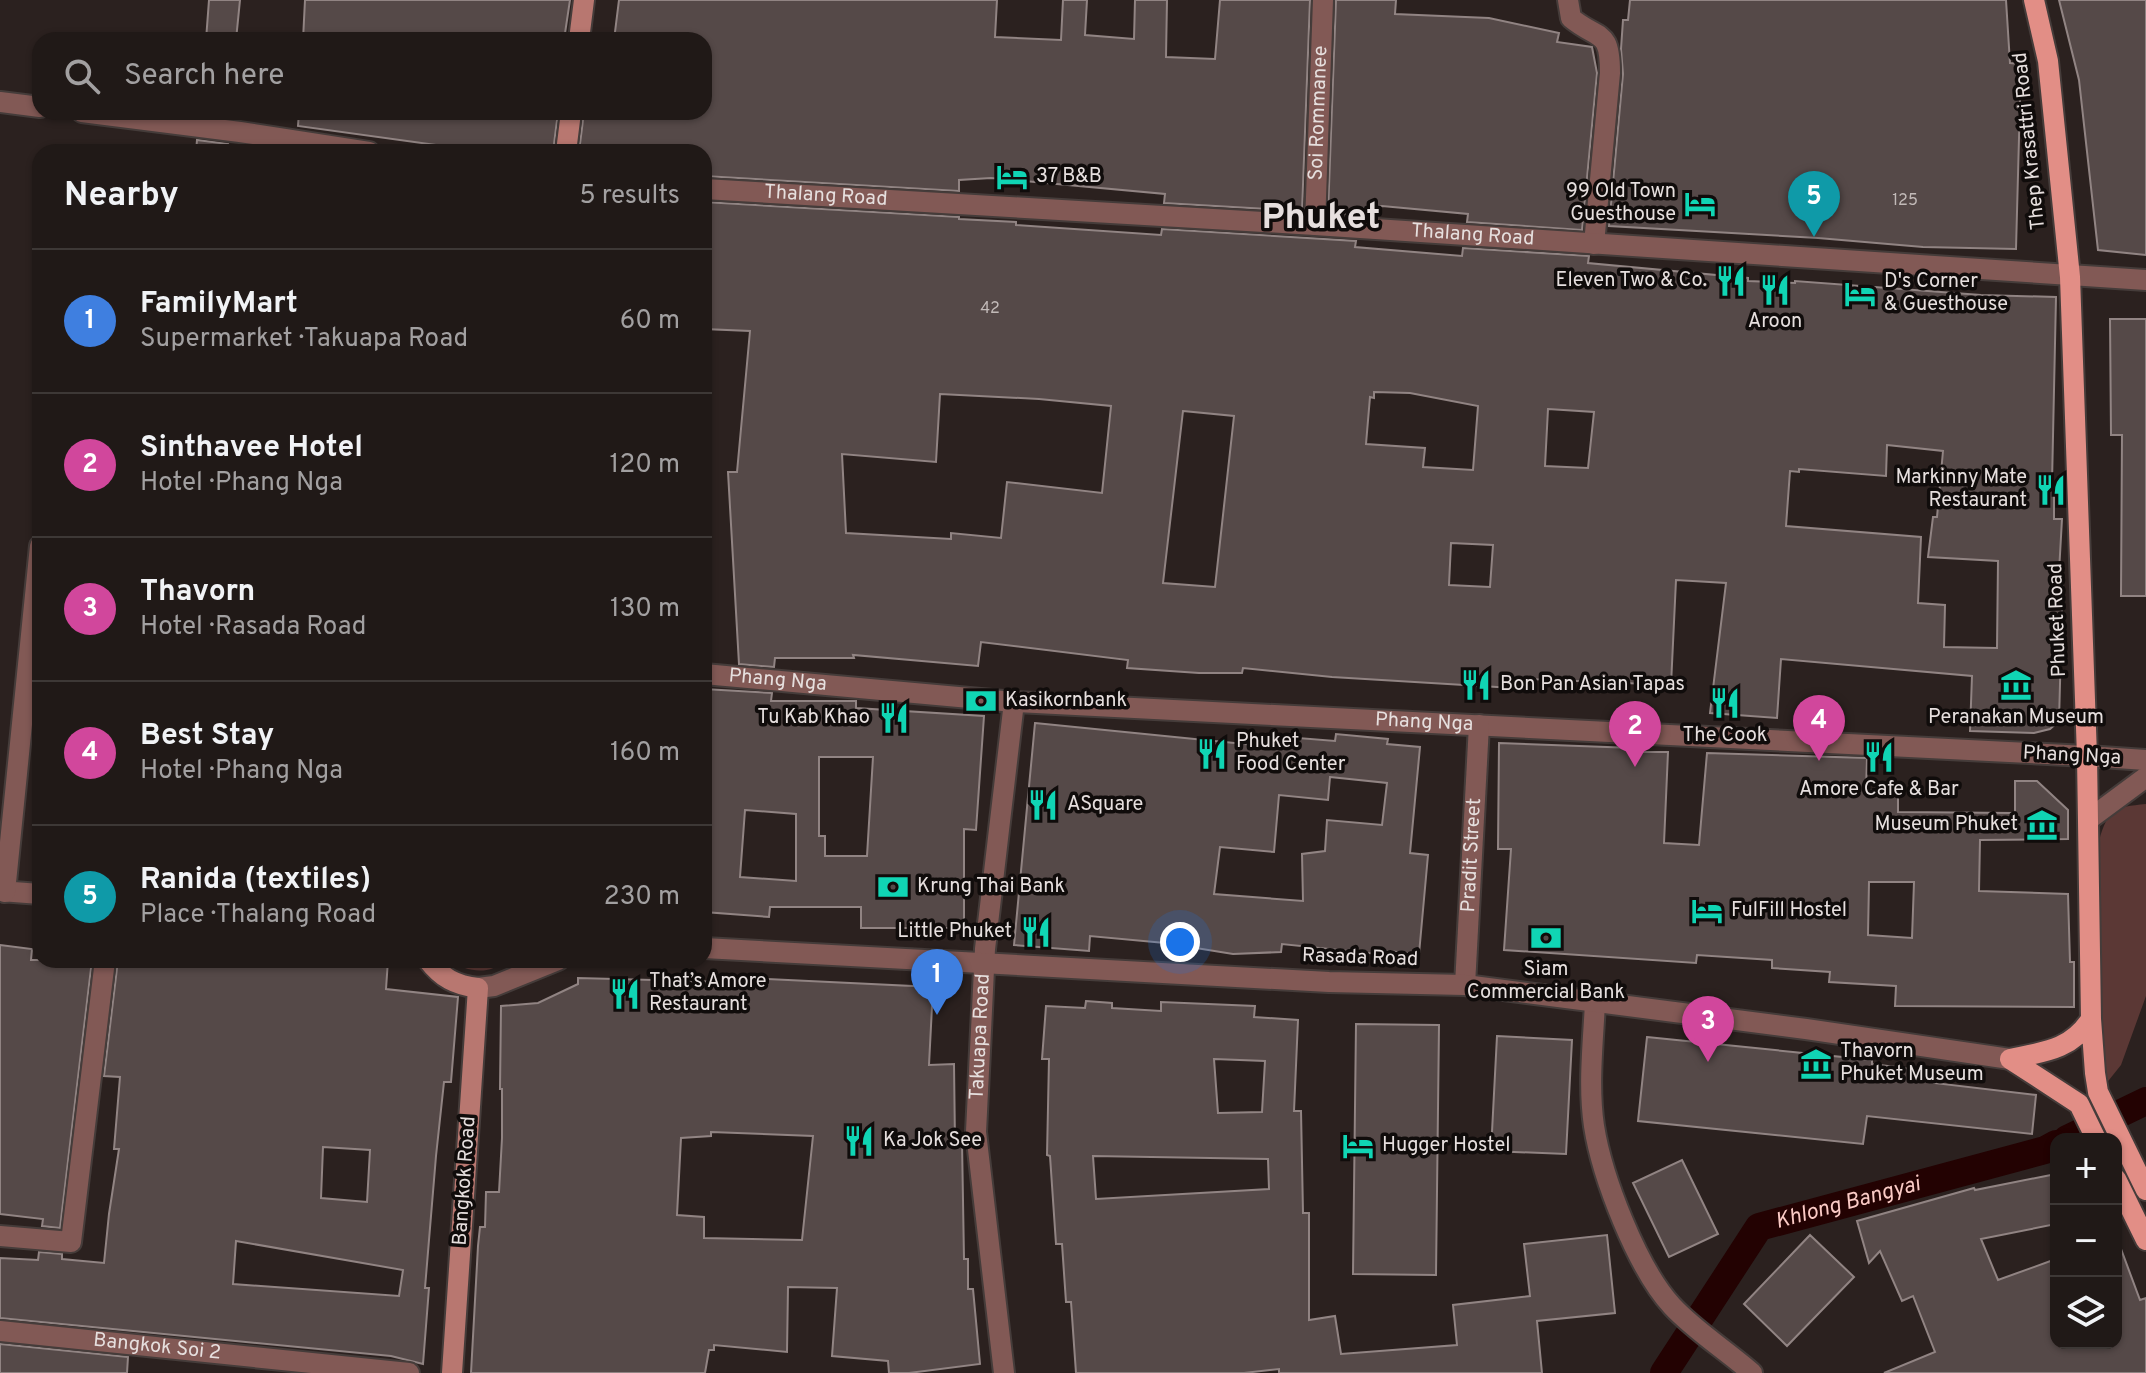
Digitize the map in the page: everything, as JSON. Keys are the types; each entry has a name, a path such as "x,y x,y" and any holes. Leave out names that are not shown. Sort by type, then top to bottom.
{"main road":[{"path":"580,32 584,0"},
{"name":"Thep Krasattri Road","path":"2034,0 2048,61 2070,277"},
{"path":"567,144 570,120"},
{"name":"Phuket Road","path":"2070,277 2087,756 2091,1019 2098,1092 2146,1190"},
{"path":"434,968 441,976 459,985 478,988"},
{"name":"Bangkok Road","path":"452,1373 478,988"},
{"name":"Rasada Road","path":"2010,1059 2065,1044 2081,1035 2091,1019"},
{"name":"Rasada Road","path":"2010,1059 2079,1104 2093,1133"},
{"path":"2122,1191 2146,1240"}],"street":[{"name":"Soi Rommanee","path":"1315,225 1323,0"},
{"path":"1568,0 1571,18 1598,34 1610,48 1594,244"},
{"path":"0,102 32,106"},
{"path":"145,120 317,144"},
{"name":"Thalang Road","path":"712,189 1315,225 2146,280"},
{"path":"32,619 2,891 32,893"},
{"name":"Phang Nga","path":"712,675 1014,702 2146,760"},
{"name":"Takuapa Road","path":"1004,1373 976,1132 984,961 1014,702"},
{"name":"Pradit Street","path":"1465,985 1479,725"},
{"path":"2088,820 2146,777"},
{"name":"Rasada Road","path":"712,948 1329,982 1465,985 2010,1059"},
{"path":"0,1236 71,1242 104,968"},
{"path":"478,988 494,986 538,968"},
{"path":"1595,1003 1591,1081 1594,1124 1599,1150 1636,1249 1651,1278 1673,1306 1752,1373"},
{"name":"Bangkok Soi 2","path":"0,1331 409,1373"}],"shaded area":[{"path":"2146,804 2146,996 2121,1065 2101,1090 2099,841 2109,816 2114,812"}],"building":[{"path":"209,0 240,0 237,32 207,32"},
{"path":"305,0 570,0 565,32 303,32"},
{"path":"619,0 997,0 995,37 1061,40 1063,0 1087,0 1085,35 1134,39 1135,0 1167,0 1166,57 1215,59 1220,0 1310,0 1302,211 1164,203 1165,194 991,178 959,180 959,191 712,176 712,144 580,144 583,120 712,120 712,32 615,32"},
{"path":"1336,0 1396,0 1395,14 1489,18 1559,33 1557,42 1592,47 1597,73 1582,230 1467,222 1468,214 1382,206 1358,209 1358,215 1328,213"},
{"path":"1630,0 2006,0 2010,63 2021,64 2016,249 1923,247 1609,226 1623,74 1623,20 1628,20"},
{"path":"2059,0 2146,0 2146,255 2098,250 2079,80"},
{"path":"298,120 557,120 554,144 429,144 298,126"},
{"path":"197,140 228,144 197,144"},
{"path":"712,202 959,217 1016,222 1016,225 1161,235 1162,229 1356,241 1355,247 1462,256 1463,248 1589,256 1588,263 1748,278 1748,281 1795,281 1981,295 2056,297 2052,483 2054,519 2062,519 2059,721 2050,729 2034,733 1970,731 1972,676 1781,659 1777,718 1710,713 1726,583 1676,580 1671,685 1530,679 1529,689 1332,677 1243,668 1242,673 1199,673 1127,668 1128,660 981,642 978,666 853,655 854,658 775,658 774,667 739,664 728,472 737,472 750,331 712,329","holes":["1374,392 1410,393 1478,406 1473,470 1423,467 1425,448 1366,444 1370,397 1374,398","940,394 1111,406 1102,493 1007,482 1001,538 951,533 951,539 846,533 842,454 936,462","1548,409 1594,412 1588,468 1545,466","1183,411 1234,416 1215,587 1163,583","1887,445 1943,451 1937,517 1933,517 1928,557 1998,561 1997,648 1944,647 1945,605 1918,603 1921,537 1786,526 1790,471 1799,472 1799,469 1886,476","1451,543 1493,545 1490,587 1449,585"]},
{"path":"2110,319 2146,319 2146,596 2121,596 2122,435 2111,435"},
{"path":"712,689 772,693 771,701 856,701 856,708 984,716 976,830 964,829 964,928 861,928 861,907 770,907 769,917 712,913","holes":["819,757 873,757 867,856 825,856 825,836 819,836","745,810 796,814 796,881 740,877"]},
{"path":"1035,723 1284,748 1286,737 1335,741 1336,734 1388,739 1387,744 1420,747 1410,853 1428,855 1419,954 1377,950 1377,954 1282,944 1281,952 1233,954 1165,943 1090,936 1089,951 1014,945","holes":["1330,777 1387,783 1382,825 1327,820 1325,851 1302,854 1303,901 1214,894 1220,847 1274,852 1279,795 1328,800"]},
{"path":"1499,743 1668,752 1664,843 1699,845 1707,753 1867,758 1866,790 1898,790 1898,812 2015,813 2015,781 2037,781 2068,810 2068,839 1980,840 1979,891 2068,894 2074,1007 1895,1006 1896,986 1829,982 1830,972 1772,968 1772,960 1697,955 1696,963 1504,950 1511,849 1498,849","holes":["1869,882 1914,882 1912,938 1868,935"]},
{"path":"0,945 32,949 32,968 91,968 60,1228 42,1226 43,1219 0,1214"},
{"path":"117,968 387,968 386,989 458,997 451,1082 444,1082 436,1156 425,1288 429,1288 423,1364 391,1356 0,1318 0,1258 38,1260 39,1252 62,1254 62,1259 104,1263 119,1149 114,1149 120,1077 104,1076","holes":["323,1147 370,1150 367,1202 321,1198","236,1241 403,1270 399,1296 233,1284"]},
{"path":"728,977 933,987 929,1065 954,1064 955,1142 962,1142 964,1259 968,1259 968,1289 973,1289 980,1364 889,1373 888,1361 832,1356 837,1288 788,1287 787,1352 714,1345 714,1350 709,1350 705,1373 471,1373 480,1227 485,1227 486,1192 499,1192 502,1138 501,1006 538,1003 578,984 578,978 728,982","holes":["711,1132 813,1136 802,1240 704,1238 704,1217 677,1215 681,1138 711,1136"]},
{"path":"1086,1001 1112,1003 1112,1008 1161,1011 1161,1002 1255,1006 1254,1017 1298,1020 1294,1111 1301,1111 1303,1213 1309,1213 1309,1320 1335,1316 1341,1354 1457,1345 1453,1305 1530,1296 1524,1244 1607,1235 1615,1313 1537,1321 1542,1373 1279,1373 1279,1369 1244,1373 1076,1373 1071,1302 1066,1302 1062,1244 1056,1244 1050,1156 1047,1155 1049,1059 1042,1059 1046,1006 1085,1008","holes":["1214,1059 1265,1061 1262,1112 1218,1113","1093,1156 1268,1159 1269,1189 1096,1199"]},
{"path":"1356,1024 1439,1025 1436,1275 1353,1274"},
{"path":"1497,1036 1572,1040 1566,1154 1491,1151"},
{"path":"1647,1037 1872,1060 1872,1064 1936,1072 1934,1083 2036,1095 2032,1134 1867,1116 1863,1144 1638,1121"},
{"path":"1682,1160 1718,1234 1669,1257 1633,1183"},
{"path":"2050,1175 2050,1225 1981,1239 1998,1280 2050,1261 2050,1349 2122,1349 2122,1252 2140,1300 2146,1298 2146,1373 1884,1373 1935,1352 1913,1296 1902,1301 1880,1251 1869,1263 1857,1221 1975,1190"},
{"path":"1810,1235 1854,1277 1787,1346 1744,1304"},
{"path":"0,1344 128,1357 127,1373 0,1373"}],"waterway":[{"name":"Khlong Bangyai","path":"2079,1133 2146,1101"},
{"name":"Khlong Bangyai","path":"1664,1373 1759,1227 2050,1147"}],"place":[{"name":"37 B&B","path":"1012,177"},
{"name":"99 Old Town Guesthouse","path":"1700,204"},
{"name":"Ranida (textiles)","path":"1814,237"},
{"name":"Eleven Two & Co.","path":"1731,281"},
{"name":"Aroon","path":"1775,290"},
{"name":"D's Corner & Guesthouse","path":"1860,294"},
{"name":"Markinny Mate Restaurant","path":"2051,490"},
{"name":"Bon Pan Asian Tapas","path":"1476,685"},
{"name":"Peranakan Museum","path":"2016,685"},
{"name":"Kasikornbank","path":"981,701"},
{"name":"The Cook","path":"1725,703"},
{"name":"Tu Kab Khao","path":"894,718"},
{"name":"Phuket Food Center","path":"1212,754"},
{"name":"Amore Cafe & Bar","path":"1879,757"},
{"name":"Best Stay","path":"1819,761"},
{"name":"Sinthavee Hotel","path":"1635,767"},
{"name":"ASquare","path":"1043,805"},
{"name":"Museum Phuket","path":"2042,825"},
{"name":"Krung Thai Bank","path":"893,887"},
{"name":"FulFill Hostel","path":"1707,911"},
{"name":"Little Phuket","path":"1036,932"},
{"name":"Siam Commercial Bank","path":"1546,938"},
{"name":"That’s Amore Restaurant","path":"625,994"},
{"name":"FamilyMart","path":"937,1015"},
{"name":"Thavorn","path":"1708,1062"},
{"name":"Thavorn Phuket Museum","path":"1816,1064"},
{"name":"Ka Jok See","path":"859,1141"},
{"name":"Hugger Hostel","path":"1358,1146"}],"district":[{"name":"Phuket","path":"1321,219"}]}
